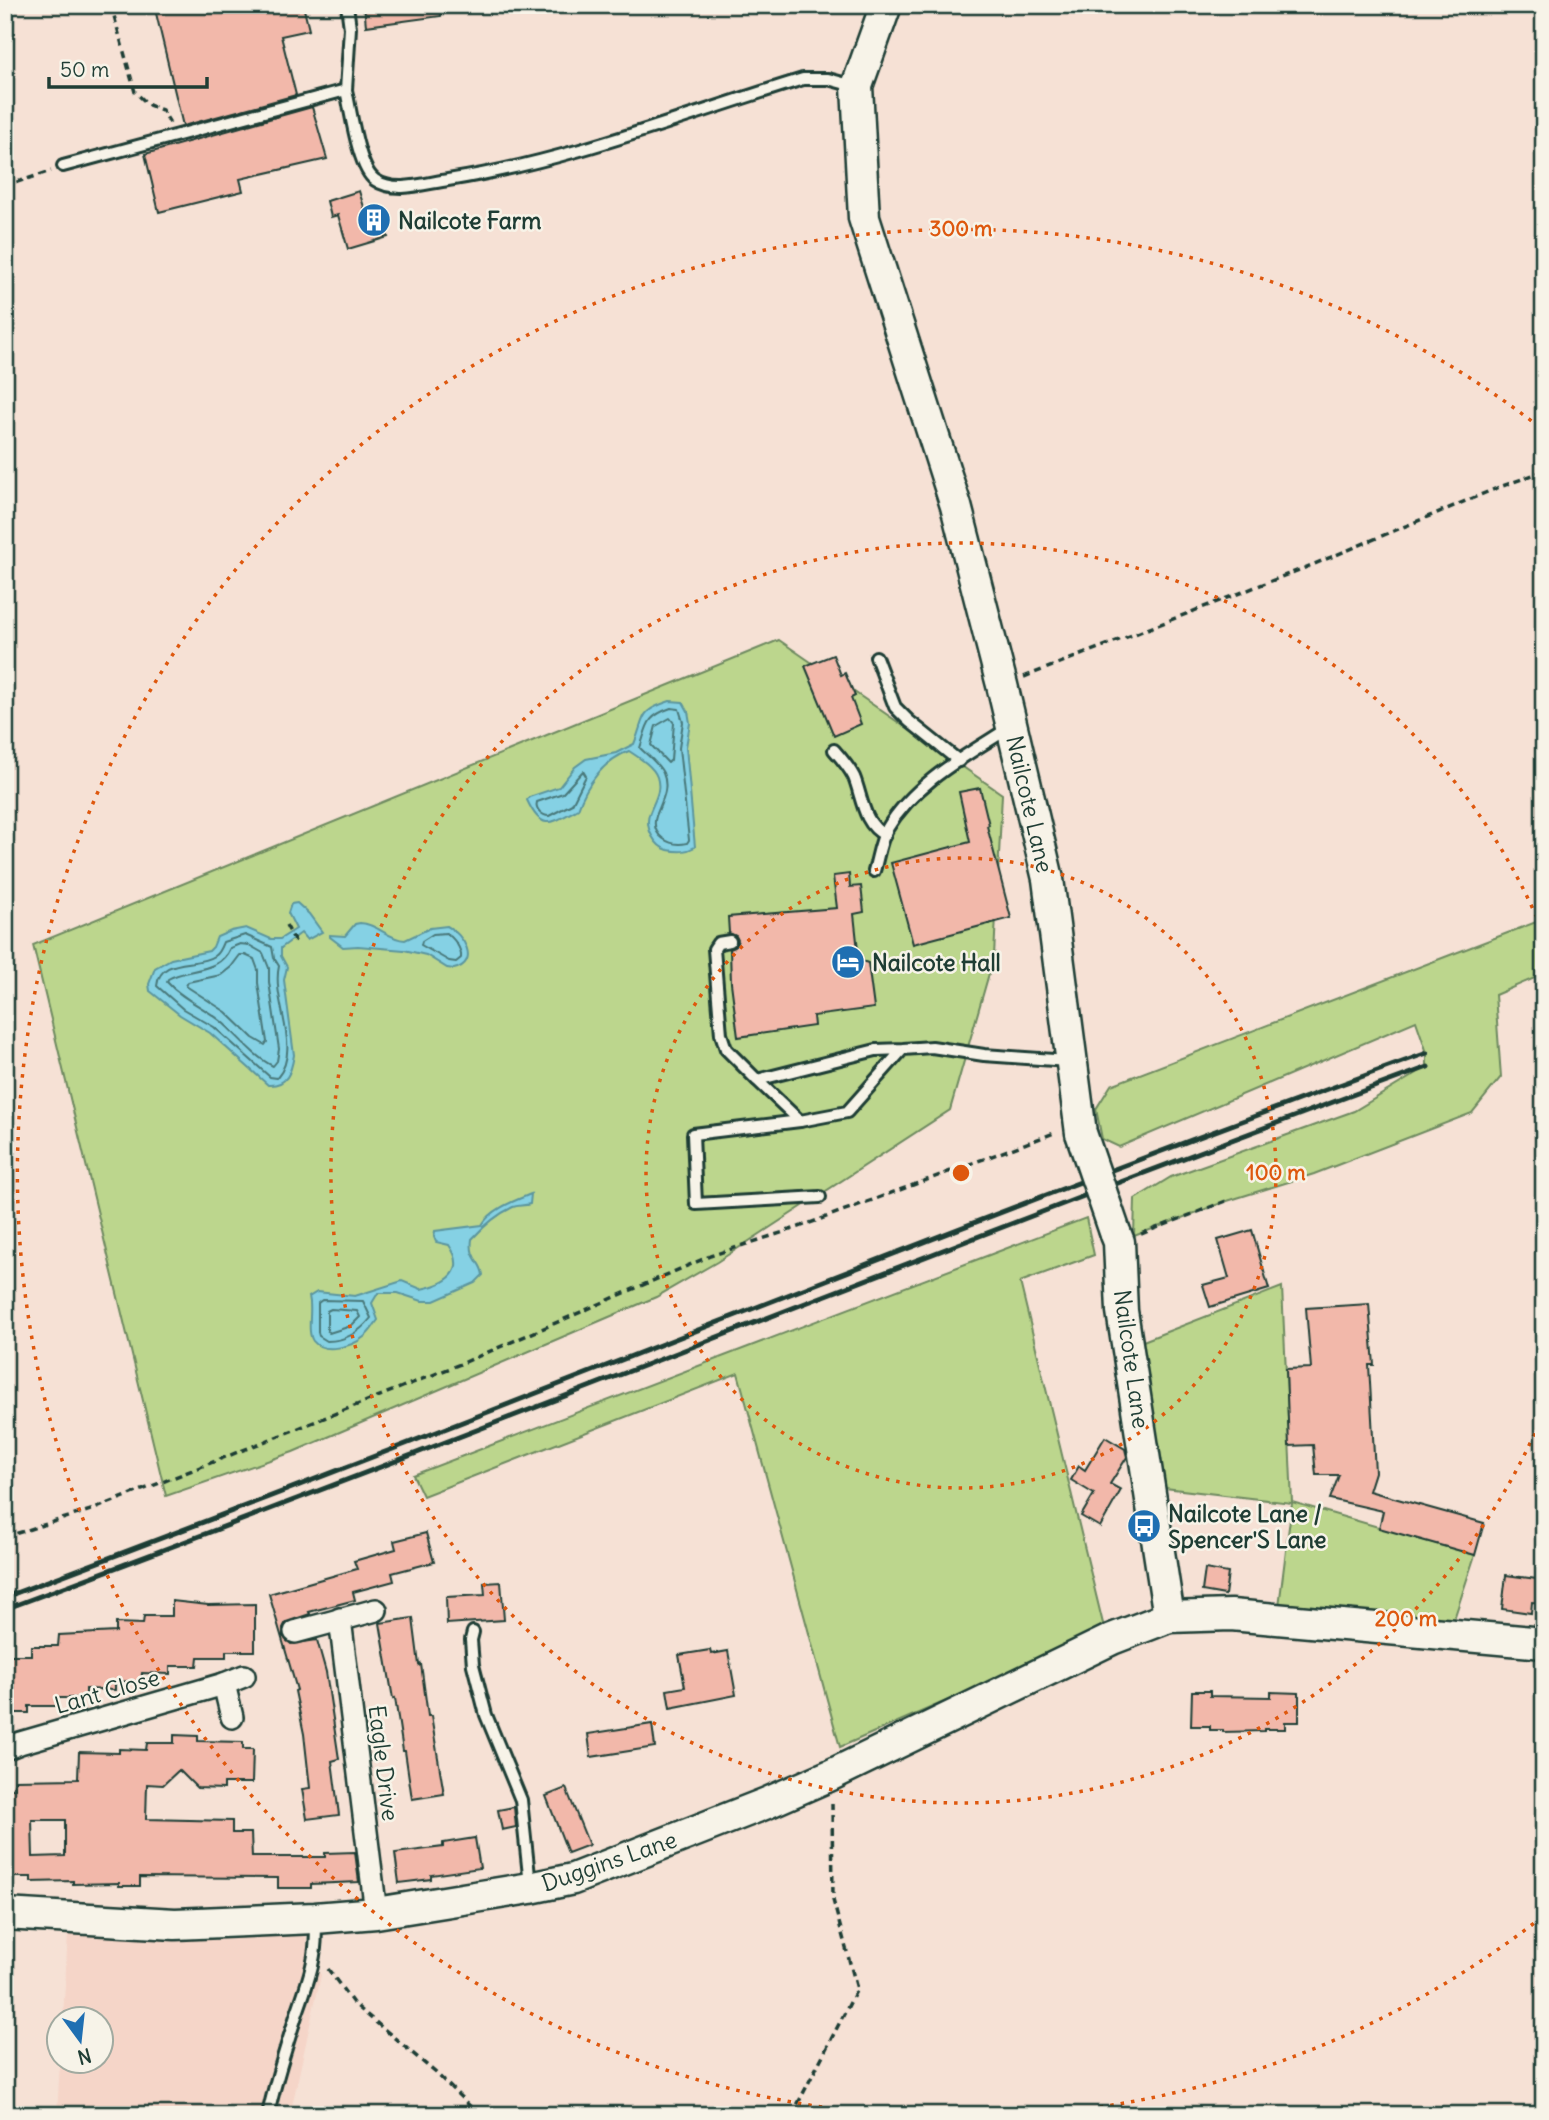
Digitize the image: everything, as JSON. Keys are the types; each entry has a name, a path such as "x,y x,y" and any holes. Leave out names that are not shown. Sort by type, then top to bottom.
{"main road":[{"name":"Nailcote Lane","path":"886,5 856,86 864,218 956,506 1048,879 1080,1128 1117,1237 1122,1311 1169,1617"},
{"name":"Duggins Lane","path":"5,1914 316,1929 376,1913 573,1879 831,1775 1112,1639 1169,1617 1231,1615 1544,1643"}],"street":[{"path":"295,1632 376,1610"},
{"name":"Eagle Drive","path":"340,1619 376,1913"},
{"name":"Lant Close","path":"5,1749 224,1685 244,1676"},
{"path":"224,1685 232,1717"}],"lane":[{"path":"347,5 350,28 346,90 361,156 371,177 379,183 394,187 492,173 593,148 803,79 828,79 856,86"},
{"path":"63,166 346,90"},
{"path":"876,657 895,707 959,761"},
{"path":"874,871 885,835 911,797 1012,726"},
{"path":"834,750 852,774 870,820 878,832 885,835"},
{"path":"730,941 718,943 714,950 721,1034 726,1049 800,1121"},
{"path":"757,1080 876,1050 932,1047 984,1055 1071,1061"},
{"path":"820,1198 696,1204 693,1134 800,1121 847,1112 903,1049"},
{"path":"473,1632 473,1665 486,1715 521,1800 530,1888"},
{"path":"268,2115 279,2067 314,1959 316,1929"}],"path":[{"path":"111,5 135,92 149,105 162,110 174,136"},
{"path":"5,186 63,166"},
{"path":"1002,685 1312,565 1544,471"},
{"path":"286,925 297,945"},
{"path":"5,1537 94,1509 463,1363 710,1256 1080,1128"},
{"path":"1117,1237 1226,1201"},
{"path":"792,2115 857,1989 833,1900 831,1775"},
{"path":"316,1929 324,1963 353,2003 436,2073 480,2115"}],"shaded area":[{"path":"305,1930 308,1953 321,1975 290,2115 57,2115 59,2074 116,2074 116,2004 64,2004 68,1934 256,1936"}],"green space":[{"name":"Nailcote Hall","path":"779,640 1002,794 994,956 950,1110 717,1262 656,1297 293,1452 166,1496 33,945"},
{"path":"1544,919 1544,974 1495,995 1501,1077 1472,1113 1314,1174 1224,1202 1134,1236 1135,1199 1171,1177 1354,1111 1427,1067 1427,1053 1416,1021 1119,1147 1102,1139 1096,1109 1111,1085"},
{"path":"1086,1218 1094,1255 1020,1282 1105,1632 840,1747 738,1373 423,1496 413,1475"},
{"path":"1282,1287 1292,1502 1475,1555 1454,1619 1279,1606 1292,1503 1165,1488 1138,1343"}],"water":[{"path":"670,701 683,702 688,711 690,723 686,747 695,847 685,851 672,851 655,841 648,820 658,792 657,777 649,766 629,751 612,760 597,774 578,809 548,822 543,821 532,810 527,800 529,797 559,787 575,767 586,759 616,753 634,744 647,712"},
{"path":"297,903 322,932 307,940 301,933 281,948 281,956 287,967 284,980 294,1055 284,1081 268,1085 210,1033 180,1015 150,991 149,984 155,968 171,959 209,951 217,937 231,931 246,928 271,939 280,939 296,929 288,913 291,904"},
{"path":"360,923 405,940 430,928 447,926 463,941 467,948 467,960 454,969 447,968 426,955 404,950 343,947 330,937 345,936 355,924"},
{"path":"531,1194 530,1204 507,1210 472,1239 472,1251 483,1275 475,1283 434,1301 422,1301 398,1293 378,1293 372,1303 378,1320 364,1337 338,1348 324,1348 313,1341 310,1332 309,1297 317,1292 355,1296 402,1281 421,1289 439,1284 452,1275 456,1263 449,1245 436,1242 435,1231 482,1225 497,1210"}],"building":[{"path":"171,5 303,5 309,30 281,36 296,95 183,126 155,9"},
{"path":"364,5 440,5 441,16 366,26"},
{"path":"312,107 327,159 240,179 243,191 159,212 145,154"},
{"name":"Nailcote Farm","path":"359,191 368,220 381,215 388,237 348,249 338,215 331,217 327,201"},
{"path":"833,655 841,675 845,673 855,696 851,698 861,724 834,736 805,666"},
{"path":"980,788 1011,918 913,944 891,863 970,842 959,792"},
{"path":"849,874 850,887 861,886 864,912 854,914 859,960 868,963 874,1008 813,1016 814,1026 738,1037 730,949 735,947 738,940 729,933 728,917 837,908 833,876"},
{"path":"1252,1230 1269,1289 1210,1307 1203,1285 1229,1278 1218,1240"},
{"path":"1369,1304 1374,1365 1369,1365 1375,1472 1369,1491 1484,1523 1475,1555 1379,1528 1383,1511 1330,1499 1339,1475 1316,1475 1313,1445 1289,1446 1286,1369 1311,1368 1306,1308"},
{"path":"1105,1437 1125,1449 1127,1457 1110,1484 1121,1490 1100,1527 1081,1516 1094,1494 1071,1480 1079,1466 1085,1470"},
{"path":"426,1533 434,1562 392,1573 394,1581 353,1592 355,1600 309,1612 310,1614 286,1622 283,1628 283,1636 291,1644 317,1640 326,1672 339,1759 332,1761 339,1815 307,1819 302,1789 310,1788 304,1734 295,1691 297,1690 269,1594 357,1569 354,1561 396,1549 394,1541"},
{"path":"1205,1569 1228,1573 1225,1595 1202,1591"},
{"path":"1506,1575 1544,1580 1544,1603 1532,1602 1531,1613 1502,1609"},
{"path":"501,1582 504,1620 447,1624 446,1597 485,1595 484,1583"},
{"path":"172,1601 208,1605 255,1604 255,1651 226,1651 226,1657 198,1657 197,1666 170,1666 170,1674 142,1673 141,1682 115,1681 115,1690 86,1689 86,1698 58,1698 57,1706 29,1706 29,1713 8,1713 5,1655 31,1655 31,1646 58,1646 59,1635 116,1632 116,1623 143,1624 144,1616 172,1616"},
{"path":"413,1618 419,1665 421,1664 428,1716 431,1716 444,1794 412,1799 380,1623"},
{"path":"710,1650 711,1654 728,1651 736,1695 670,1708 667,1690 685,1687 679,1655"},
{"path":"1192,1691 1210,1691 1210,1696 1271,1697 1271,1692 1299,1693 1299,1722 1285,1722 1285,1729 1264,1731 1223,1732 1210,1730 1210,1726 1191,1726"},
{"path":"652,1724 655,1747 591,1757 588,1734"},
{"path":"174,1735 198,1736 198,1741 243,1742 243,1749 253,1749 252,1783 224,1783 224,1789 197,1788 179,1770 163,1785 147,1784 146,1819 232,1821 232,1833 251,1833 252,1857 325,1857 325,1853 355,1852 359,1882 311,1884 311,1888 278,1888 278,1878 140,1877 140,1886 119,1886 119,1883 31,1882 31,1877 5,1877 7,1789 15,1789 15,1780 78,1779 79,1752 119,1753 119,1749 146,1750 147,1743 174,1743","holes":["32,1820 65,1820 65,1856 33,1857"]},
{"path":"566,1788 589,1845 568,1853 546,1796"},
{"path":"514,1807 516,1827 502,1830 498,1810"},
{"path":"475,1838 480,1868 399,1883 395,1853 443,1847 443,1843"}],"railway":[{"path":"5,1597 1248,1118 1427,1053"},
{"path":"5,1609 1428,1067"}],"place":[{"name":"Nailcote Farm","path":"374,220"},
{"name":"Nailcote Hall","path":"848,962"},
{"name":"Nailcote Lane / Spencer'S Lane","path":"1144,1526"}]}
